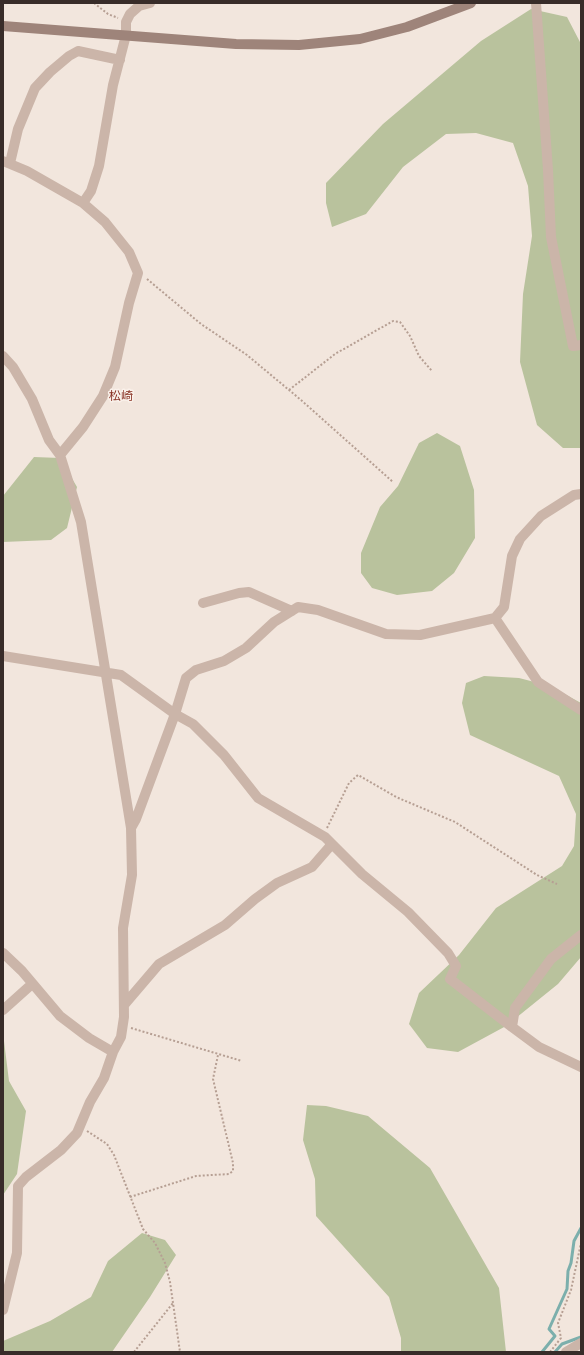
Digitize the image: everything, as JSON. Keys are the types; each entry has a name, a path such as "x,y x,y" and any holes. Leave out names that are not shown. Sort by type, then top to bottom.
{"street":[{"path":"83,203 91,191 99,166 113,85 126,35 126,22 130,14 139,6 150,3"},
{"path":"3,26 236,44 299,46 360,39 407,27 471,3"},
{"path":"536,3 548,170 551,237 573,346 581,344"},
{"path":"60,455 83,427 104,396 115,366 129,303 138,273 129,252 105,222 83,203 27,171 6,162 35,88 50,72 69,56 78,51 120,60"},
{"path":"3,356 13,367 32,399 49,440 60,455 81,522 131,828 132,875 123,928 124,1005 121,1037 113,1052 104,1078 90,1102 77,1133 61,1150 26,1177 18,1186 17,1253 3,1310"},
{"path":"131,828 136,819 175,714 186,678 196,670 224,661 246,648 274,622 298,607 318,610 386,634 420,636 495,618 504,607 512,556 520,539 541,516 574,495 581,494"},
{"path":"203,603 238,593 249,592 292,611"},
{"path":"495,618 538,682 581,710"},
{"path":"3,656 121,675 133,682 175,714 193,724 224,755 258,798 323,836 362,874 408,912 448,953 456,966 450,980 539,1047 581,1067"},
{"path":"124,1005 159,964 225,925 255,899 277,883 312,867 332,844"},
{"path":"512,1027 515,1008 550,959 581,935"},
{"path":"3,953 22,971 60,1016 89,1038 113,1052"},
{"path":"3,1010 32,984"},
{"path":"566,1352 581,1343"}],"path":[{"path":"94,3 108,14 126,22"},
{"path":"138,273 202,324 247,355 393,482"},
{"path":"289,390 335,354 393,321 400,322 410,336 419,356 432,371"},
{"path":"323,836 349,783 358,775 396,797 455,822 531,872 557,884"},
{"path":"123,1025 218,1055 242,1061"},
{"path":"130,1197 196,1176 229,1174 232,1171 233,1163 213,1079 218,1055"},
{"path":"80,1126 107,1144 114,1155 144,1228 155,1243 165,1263 173,1303 180,1352"},
{"path":"550,1352 561,1338 558,1323 571,1290 581,1243"},
{"path":"134,1352 173,1303"}],"green space":[{"path":"531,9 567,17 581,44 581,448 563,448 537,425 520,362 523,294 532,236 528,186 513,143 476,133 446,134 403,167 366,214 332,227 326,203 326,183 383,124 481,41"},
{"path":"437,433 460,446 474,490 475,538 454,573 432,591 397,595 372,588 361,573 361,553 380,507 398,486 419,443"},
{"path":"34,457 60,458 77,487 67,528 51,540 3,542 3,496"},
{"path":"484,676 519,678 550,686 581,703 581,957 558,984 506,1026 458,1052 427,1048 409,1024 419,993 459,955 496,908 562,866 574,846 576,814 559,776 470,735 462,703 466,683"},
{"path":"3,1033 9,1081 26,1111 17,1174 3,1195"},
{"path":"307,1105 326,1106 368,1116 430,1168 499,1288 506,1352 401,1352 401,1338 389,1297 316,1216 315,1179 303,1140"},
{"path":"142,1233 165,1240 176,1255 150,1297 112,1352 3,1352 3,1341 50,1321 91,1297 108,1261"}],"waterway":[{"path":"542,1352 555,1336 549,1329 567,1289 568,1271 571,1263 574,1241 581,1228"},
{"path":"555,1352 562,1344 581,1337"}],"district":[{"name":"松崎","path":"121,396"}]}
